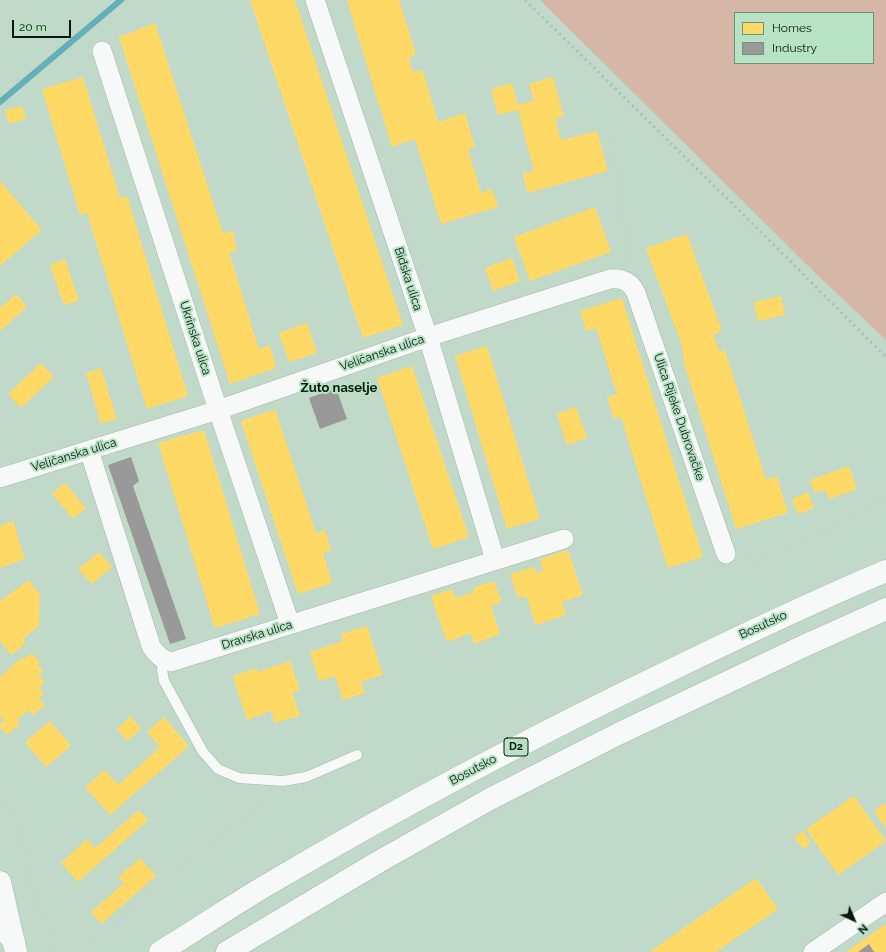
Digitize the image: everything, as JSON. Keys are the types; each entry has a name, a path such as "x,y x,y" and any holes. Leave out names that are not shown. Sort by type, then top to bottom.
{"main road":[{"name":"Bosutsko","path":"160,952 271,883 381,819 499,756 608,700 752,630 886,571"},
{"path":"227,952 380,860 490,799 620,733 886,609"},
{"path":"10,886 10,940"}],"street":[{"name":"Biđska ulica","path":"315,0 428,337 495,560"},
{"name":"Ukrinska ulica","path":"102,51 218,410 290,624"},
{"name":"Veličanska ulica","path":"0,478 218,410 428,337 610,279 620,278 627,282"},
{"name":"Ulica Rijeke Dubrovačke","path":"627,282 633,287 636,293 726,554"},
{"path":"89,450 151,646 163,660"},
{"name":"Dravska ulica","path":"163,660 171,662 564,539"},
{"path":"813,952 886,902"}],"lane":[{"path":"163,660 162,670 164,681 203,752 218,769 239,778 283,781 306,777 357,755"}],"path":[{"path":"607,135 618,175 628,260 627,282"},
{"path":"726,554 757,562 802,544 886,496"},
{"path":"78,952 117,922 283,781"},
{"path":"0,805 5,804 14,812 37,901 57,952"},
{"path":"10,886 32,883"}],"shaded area":[{"path":"540,0 886,0 886,340 807,265"}],"building: Homes":[{"path":"250,0 295,0 403,325 363,338"},
{"path":"347,0 399,0 416,54 409,58 412,71 423,71 438,122 465,113 475,147 468,149 481,193 492,189 498,207 441,224 415,139 392,147"},
{"path":"155,23 223,233 233,231 237,250 229,252 259,349 270,345 276,368 230,384 119,37"},
{"path":"83,77 120,198 127,196 188,396 147,409 87,213 80,215 42,89"},
{"path":"553,77 564,117 555,119 561,140 597,131 608,171 528,193 522,174 534,171 518,110 498,115 491,89 512,83 518,105 534,101 529,84"},
{"path":"22,106 26,119 9,124 5,110"},
{"path":"0,181 42,230 0,266"},
{"path":"595,207 611,252 530,281 514,237"},
{"path":"687,234 722,331 713,335 720,352 725,350 766,480 777,476 788,513 736,529 684,363 682,346 646,248"},
{"path":"512,258 520,281 493,291 485,268"},
{"path":"65,259 79,300 64,305 50,265"},
{"path":"16,294 27,307 0,331 0,308"},
{"path":"781,296 785,315 758,321 754,302"},
{"path":"622,298 703,557 668,568 621,417 614,419 607,397 617,394 596,328 586,331 580,311"},
{"path":"307,323 317,353 289,362 279,333"},
{"path":"487,346 540,519 507,529 455,356"},
{"path":"41,363 54,377 21,408 8,394"},
{"path":"412,366 469,537 433,549 377,378"},
{"path":"101,368 117,419 101,424 86,373"},
{"path":"576,407 587,438 567,445 557,414"},
{"path":"275,409 316,533 325,530 331,550 323,553 332,583 298,594 241,421"},
{"path":"204,430 260,614 215,628 158,443"},
{"path":"849,466 857,489 829,499 825,490 815,493 810,480"},
{"path":"65,483 86,508 73,519 52,494"},
{"path":"808,492 814,508 798,514 792,499"},
{"path":"13,521 25,559 0,568 0,526"},
{"path":"568,550 583,595 562,602 566,615 536,625 526,596 518,598 510,574 534,567 536,573 543,571 540,559"},
{"path":"99,552 112,567 92,584 78,569"},
{"path":"29,580 40,595 39,626 23,639 26,643 11,655 0,641 0,601"},
{"path":"494,581 502,602 491,606 500,634 474,644 471,633 447,642 431,596 452,589 456,598 474,592 473,588"},
{"path":"367,626 383,675 361,682 365,693 343,700 335,676 319,681 310,652 343,641 341,634"},
{"path":"32,653 40,662 37,664 43,671 39,675 45,682 39,688 44,693 39,698 45,705 33,715 28,710 17,720 20,724 7,735 0,727 0,724 4,721 0,716 0,677 22,657 25,659"},
{"path":"290,661 300,690 292,692 300,716 275,723 271,711 247,720 233,676 257,668 258,672"},
{"path":"131,716 141,729 127,741 117,729"},
{"path":"164,717 189,746 110,815 85,787 105,770 118,785 160,747 147,732"},
{"path":"50,721 71,746 46,767 25,742"},
{"path":"854,796 886,841 838,875 806,829"},
{"path":"885,803 886,805 886,829 874,811"},
{"path":"139,810 148,820 78,882 61,863 87,839 95,848"},
{"path":"803,831 811,843 803,849 794,837"},
{"path":"140,858 156,876 101,924 91,912 124,883 118,877"},
{"path":"756,878 778,909 716,952 649,952"},
{"path":"886,924 886,952 874,952 869,944 858,952 846,952"}],"building: Industry":[{"path":"336,388 347,419 320,429 309,398"},
{"path":"131,457 139,481 133,486 186,639 170,644 108,465"},
{"path":"869,944 874,952 858,952"}],"waterway":[{"path":"0,102 121,0"}],"railway":[{"path":"525,0 886,357"}],"district":[{"name":"Žuto naselje","path":"339,388"}]}
